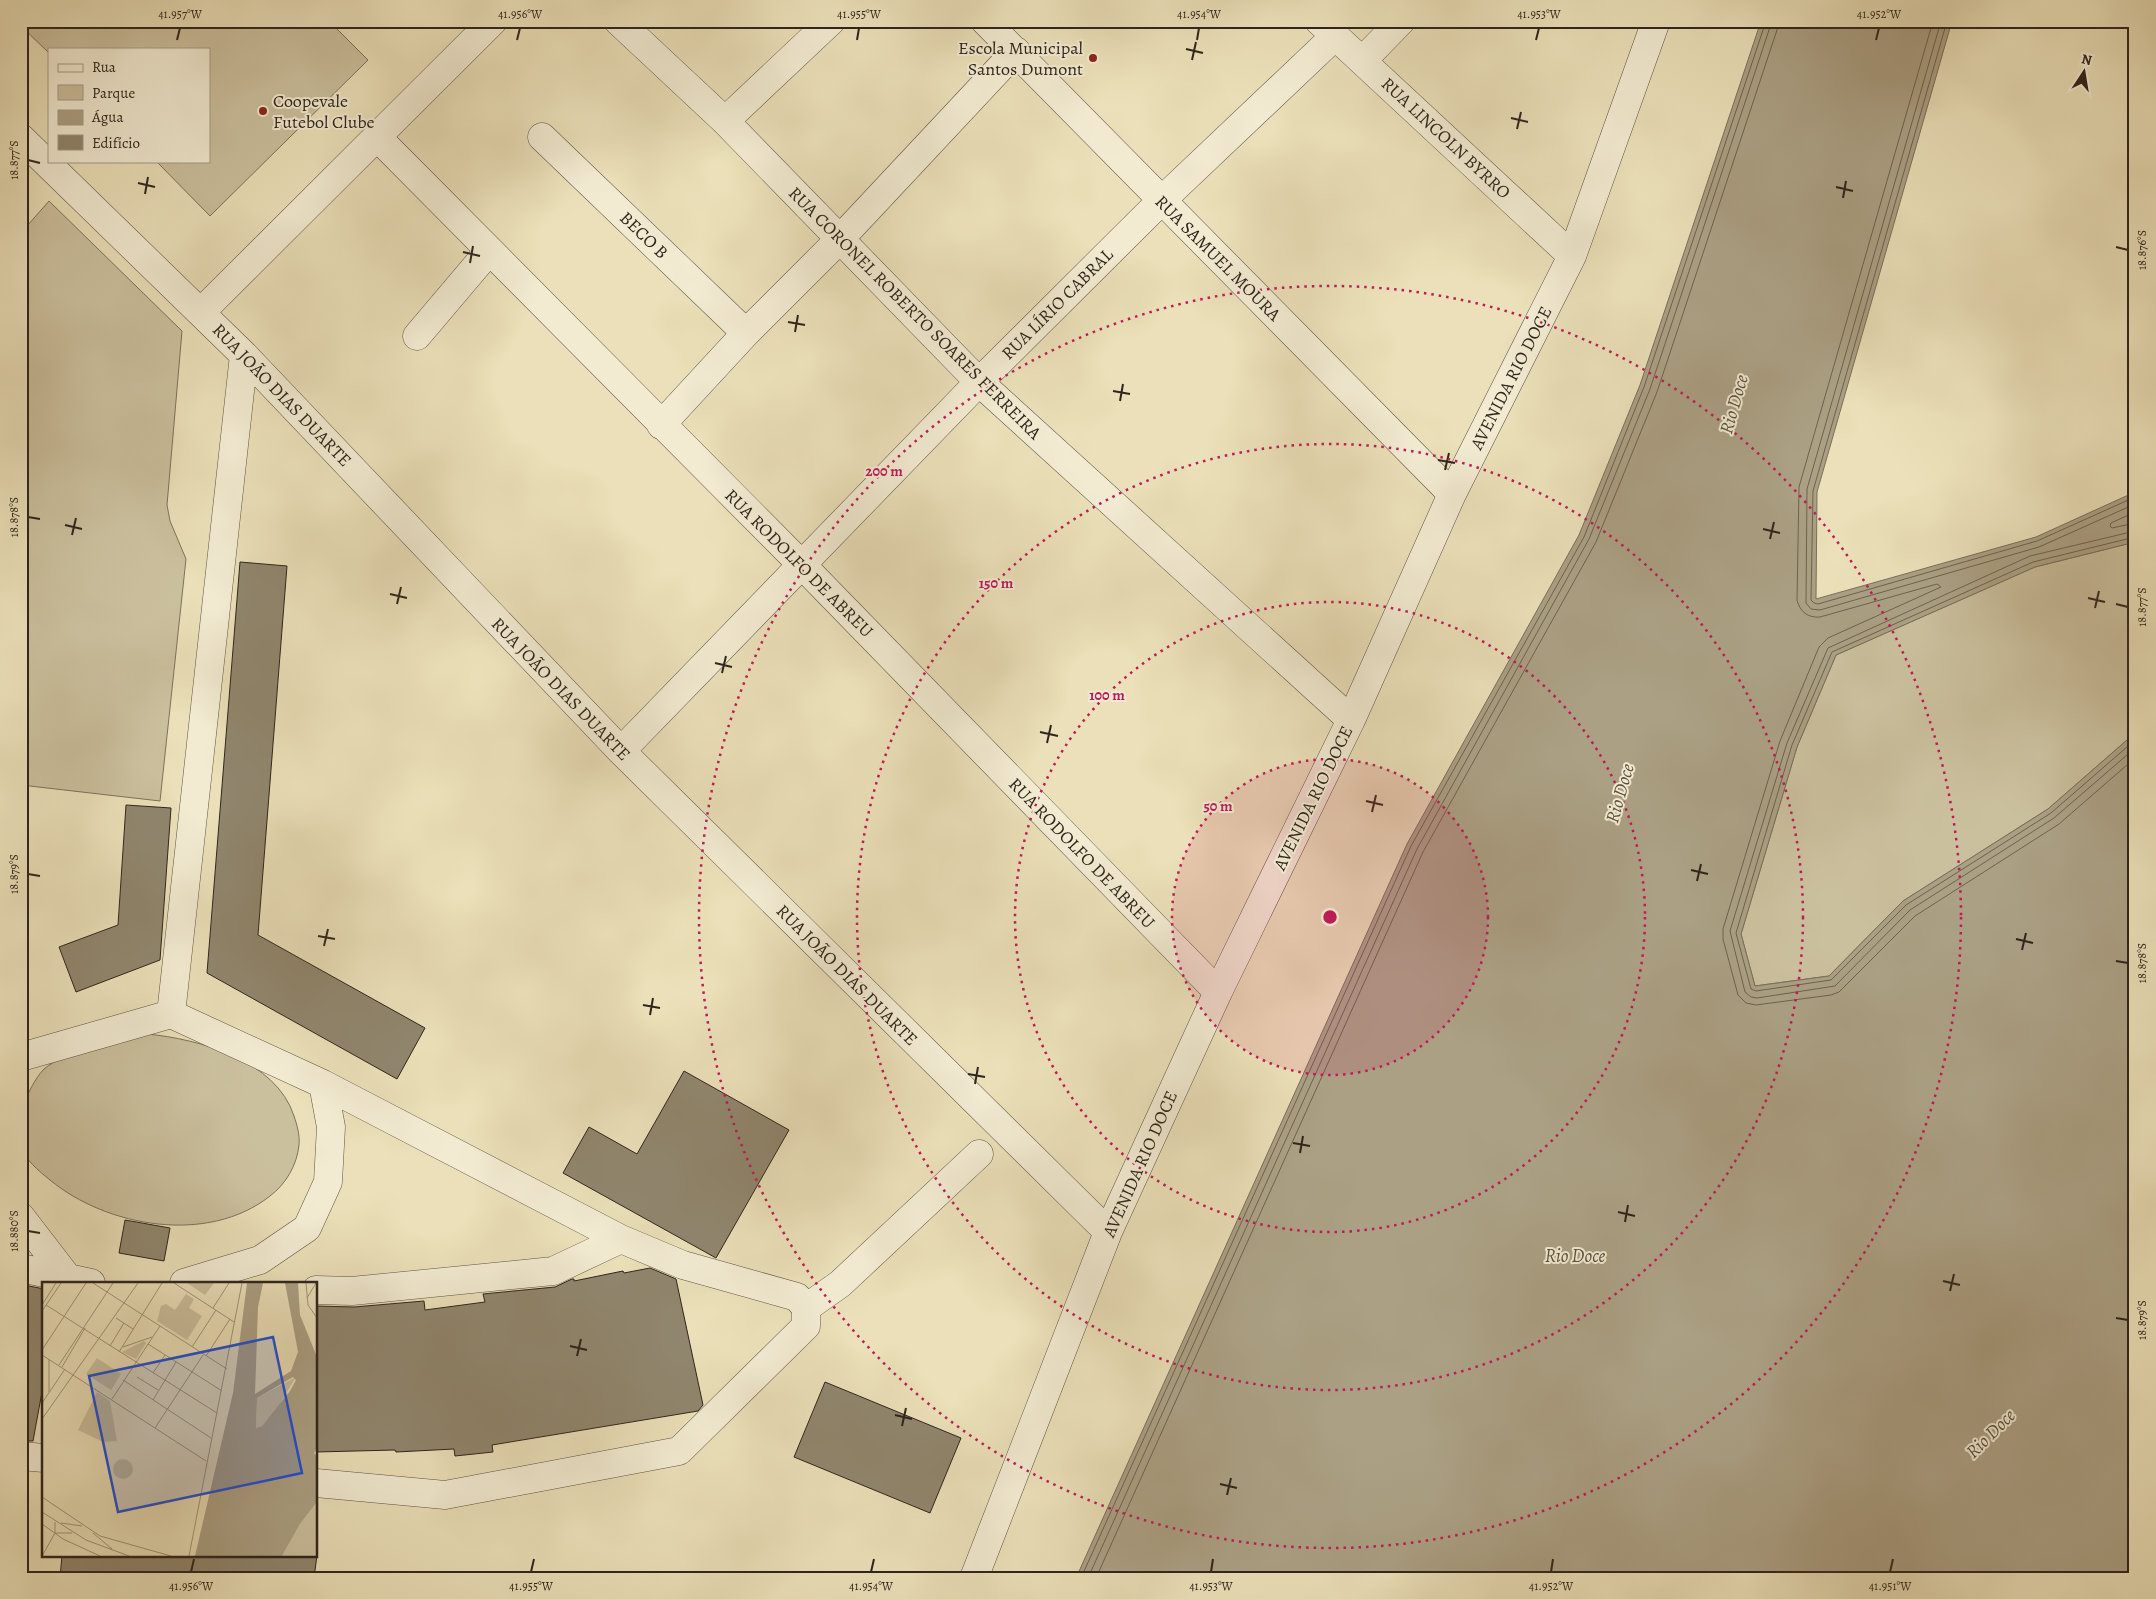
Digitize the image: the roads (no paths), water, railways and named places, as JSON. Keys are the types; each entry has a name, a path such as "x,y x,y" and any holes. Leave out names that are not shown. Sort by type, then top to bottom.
{"street":[{"path":"201,312 493,21"},
{"name":"RUA CORONEL ROBERTO SOARES FERREIRA","path":"618,21 725,122 979,382 1351,720"},
{"path":"725,122 831,21"},
{"name":"RUA SAMUEL MOURA","path":"985,21 1452,494"},
{"path":"1363,60 1401,21"},
{"name":"AVENIDA RIO DOCE","path":"974,1578 1108,1232 1218,992 1351,720 1452,494 1572,256 1656,21"},
{"name":"RUA LINCOLN BYRRO","path":"1327,29 1363,60 1572,256"},
{"name":"RUA LÍRIO CABRAL","path":"621,752 979,382 1161,201 1327,29"},
{"path":"662,425 746,333 839,240 1016,51"},
{"name":"RUA RODOLFO DE ABREU","path":"377,137 802,565 1218,992"},
{"name":"BECO B","path":"542,137 746,333"},
{"name":"RUA JOÃO DIAS DUARTE","path":"21,138 244,355 621,752 1108,1232"},
{"path":"418,336 490,251"},
{"path":"171,1014 244,355"},
{"path":"21,1077 28,1055 171,1014 323,1084 621,1240 683,1265 797,1297 806,1308 806,1326 679,1451 445,1496 318,1483"},
{"path":"187,1282 260,1260 306,1228 328,1182 331,1127 323,1084"},
{"path":"806,1308 840,1284 979,1154"},
{"path":"21,1217 79,1280"},
{"path":"318,1290 352,1291 553,1271 621,1240"},
{"path":"21,1268 79,1280"},
{"path":"21,1456 42,1458"}],"water":[{"name":"Rio Doce","path":"1761,21 1952,21 1817,492 1816,599 2036,537 2135,492 2135,542 2035,567 1836,655 1797,747 1741,934 1755,986 1829,976 1903,901 2048,809 2135,733 2135,1578 1076,1578 1407,844 1579,535 1640,385"}],"place":[{"name":"Escola Municipal Santos Dumont","path":"1093,58"},
{"name":"Coopevale Futebol Clube","path":"263,111"}]}
